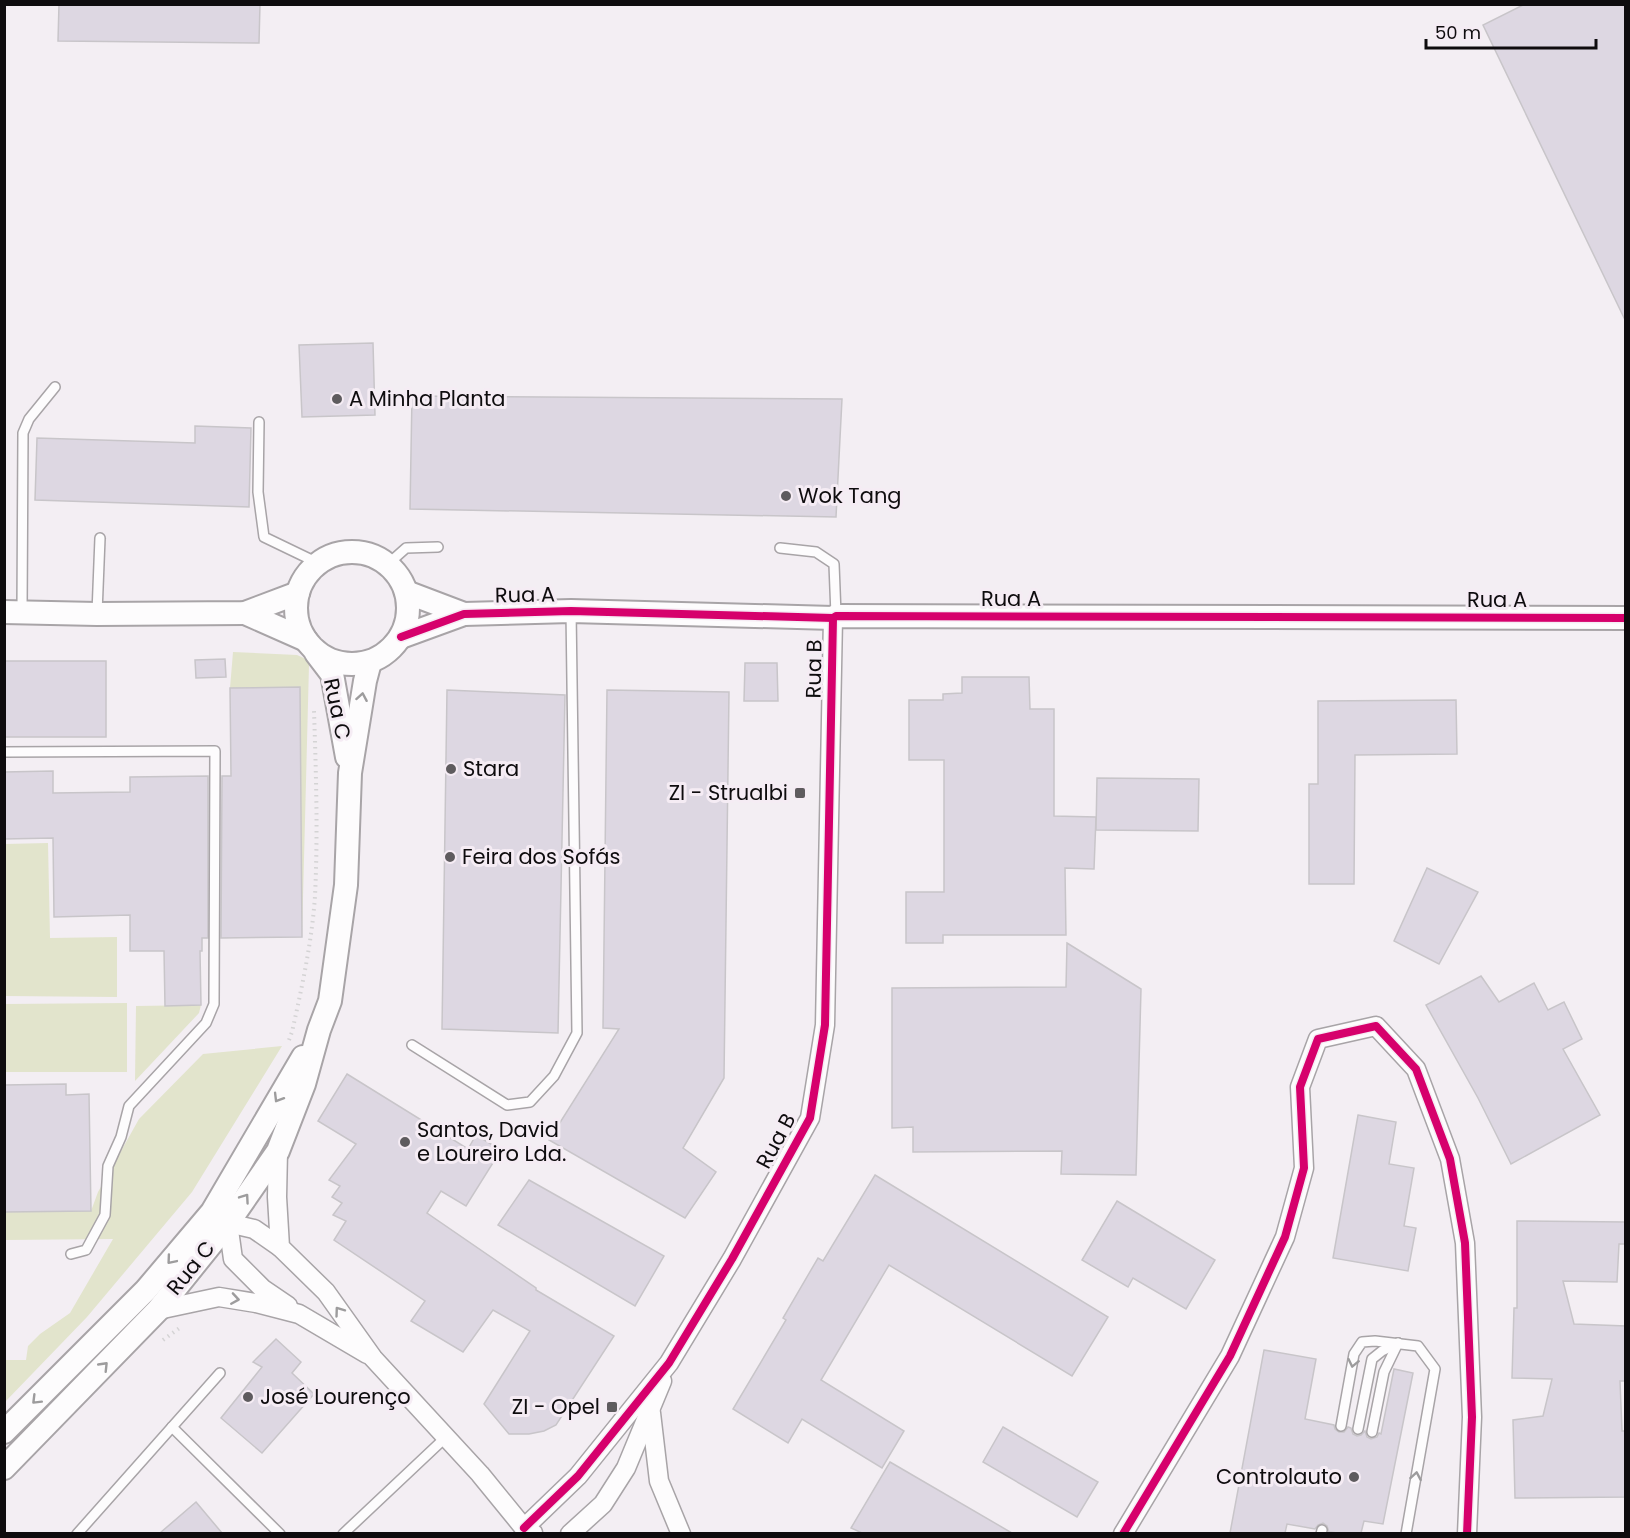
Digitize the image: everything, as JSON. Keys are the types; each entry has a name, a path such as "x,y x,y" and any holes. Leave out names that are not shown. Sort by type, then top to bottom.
{"street":[{"path":"245,613 310,645 327,659 340,664 355,665 370,662 393,648 407,623 409,607 406,592 399,577 388,564 372,555 353,552 335,555 318,564 306,576 298,592 296,609 298,625 310,645"},
{"path":"13,612 245,613 298,592"},
{"path":"406,592 464,614"},
{"name":"Rua A","path":"401,637 464,614 571,611 834,617 1626,618"},
{"name":"Rua B","path":"529,1531 578,1476 669,1363 732,1259 810,1118 825,1025 834,617"},
{"name":"Rua C","path":"310,645 332,674 350,773"},
{"name":"Rua C","path":"4,1432 220,1217 278,1151 304,1084 319,1030 330,1001 346,885 350,773 370,662"},
{"path":"1123,1533 1230,1356 1285,1237 1304,1168 1300,1087 1318,1039 1376,1026 1416,1069 1450,1159 1465,1243 1472,1417 1467,1533"},
{"name":"Rua C","path":"4,1468 158,1310 220,1217 319,1030"},
{"path":"278,1151 277,1197 280,1247"},
{"path":"220,1217 254,1229 280,1247 326,1292 373,1358 529,1531"},
{"path":"220,1217 233,1259 263,1288 299,1314 373,1358"},
{"path":"158,1310 219,1297 256,1303 299,1314"},
{"name":"Rua B","path":"570,1533 603,1504 626,1468 669,1363"},
{"name":"Rua B","path":"650,1411 659,1481 681,1533"}],"lane":[{"path":"13,612 23,433 29,419 55,387"},
{"path":"259,422 258,492 264,537 318,564"},
{"path":"97,614 100,538"},
{"path":"388,564 406,548 438,547"},
{"path":"780,548 816,552 834,564 834,617"},
{"path":"412,1045 507,1105 530,1102 554,1076 577,1033 571,611"},
{"path":"4,752 215,751 214,1004 206,1023 129,1106 121,1137 108,1166 105,1215 86,1250 71,1254"},
{"path":"1341,1426 1354,1354 1362,1342 1375,1341 1418,1346 1435,1369 1406,1533"},
{"path":"1358,1430 1372,1359 1398,1343"},
{"path":"1372,1432 1384,1372 1398,1343"},
{"path":"76,1533 220,1373"},
{"path":"172,1427 280,1533"},
{"path":"343,1533 446,1437"}],"path":[{"path":"285,1049 292,1032 305,971 315,897 314,706"},
{"path":"161,1341 178,1328 188,1325"}],"green space":[{"path":"233,652 297,655 306,659 309,665 302,937 299,687 230,688"},
{"path":"48,843 50,938 117,937 117,997 5,996 5,844"},
{"path":"127,1003 127,1072 5,1072 5,1004"},
{"path":"201,1005 199,1013 135,1081 136,1006"},
{"path":"282,1046 192,1192 87,1317 5,1402 5,1360 26,1360 28,1346 40,1334 70,1313 113,1239 5,1240 5,1212 91,1211 98,1192 139,1119 203,1054"}],"building":[{"path":"59,4 260,4 259,43 58,41"},
{"path":"1525,4 1626,4 1626,322 1483,25"},
{"path":"373,343 375,415 302,417 299,345"},
{"path":"412,396 842,399 836,517 410,509"},
{"path":"195,426 251,428 249,507 35,500 37,438 195,443"},
{"path":"225,659 226,677 196,678 195,660"},
{"path":"4,661 106,661 106,737 4,737"},
{"path":"745,663 777,663 778,701 744,701"},
{"path":"962,677 1029,677 1030,709 1054,709 1054,816 1096,817 1094,869 1065,868 1066,935 943,935 943,943 906,943 906,892 944,892 944,760 909,760 909,700 943,700 943,694 962,693"},
{"path":"300,687 302,937 221,938 222,776 231,776 230,688"},
{"path":"447,690 565,695 558,1033 442,1029"},
{"path":"607,690 729,692 724,1078 683,1148 716,1172 685,1218 549,1140 619,1029 603,1028"},
{"path":"1456,700 1457,754 1355,755 1354,884 1309,884 1309,784 1318,784 1318,701"},
{"path":"53,771 53,793 130,792 130,777 208,776 208,938 202,938 202,951 200,951 201,1005 165,1006 164,951 130,951 130,915 54,917 53,838 4,839 4,772"},
{"path":"1097,778 1199,779 1198,831 1096,830"},
{"path":"1427,868 1478,892 1439,964 1394,941"},
{"path":"1067,943 1141,989 1136,1175 1061,1174 1062,1151 913,1152 913,1127 892,1128 892,988 1066,987"},
{"path":"1481,976 1499,1002 1534,983 1548,1010 1564,1002 1582,1039 1563,1049 1600,1115 1511,1164 1478,1098 1426,1005"},
{"path":"347,1074 468,1149 476,1135 501,1150 466,1206 441,1191 427,1213 536,1290 614,1336 556,1425 544,1431 529,1434 509,1434 484,1404 530,1331 493,1310 463,1352 411,1321 425,1301 334,1240 346,1221 333,1215 342,1203 332,1197 340,1186 329,1180 356,1144 318,1121"},
{"path":"66,1084 66,1095 89,1094 91,1211 4,1212 4,1085"},
{"path":"1358,1115 1396,1122 1389,1164 1414,1168 1404,1226 1416,1228 1408,1271 1333,1258"},
{"path":"875,1175 1108,1317 1072,1376 889,1265 821,1380 904,1431 882,1468 802,1419 788,1443 733,1409 786,1320 783,1318 818,1258 823,1261"},
{"path":"529,1180 664,1256 635,1306 498,1225"},
{"path":"1117,1201 1215,1260 1186,1309 1133,1278 1128,1287 1082,1260"},
{"path":"1517,1221 1626,1222 1626,1244 1619,1244 1617,1282 1563,1281 1574,1324 1626,1326 1626,1381 1620,1381 1622,1431 1626,1431 1626,1497 1515,1498 1513,1420 1543,1416 1552,1379 1512,1378 1514,1308 1517,1308"},
{"path":"276,1339 301,1362 292,1373 314,1394 262,1453 221,1418 262,1367 253,1362"},
{"path":"1264,1350 1316,1359 1305,1419 1334,1425 1339,1432 1344,1432 1348,1427 1357,1436 1365,1431 1367,1437 1371,1439 1381,1434 1394,1369 1413,1373 1383,1524 1364,1521 1361,1533 1329,1532 1323,1523 1315,1529 1287,1524 1285,1533 1230,1533"},
{"path":"1003,1427 1098,1482 1077,1517 983,1462"},
{"path":"890,1462 1012,1533 862,1533 851,1528"},
{"path":"196,1502 222,1533 160,1533"}],"cycle path":[{"path":"401,637 464,614 571,611 833,618 836,616 1626,618"},
{"path":"524,1528 578,1476 669,1363 732,1259 810,1118 825,1025 833,618"},
{"path":"1123,1534 1230,1356 1285,1237 1304,1168 1300,1087 1318,1039 1376,1026 1416,1069 1450,1159 1465,1243 1472,1417 1467,1534"}],"place":[{"name":"A Minha Planta","path":"337,399"},
{"name":"Wok Tang","path":"786,496"},
{"name":"Stara","path":"451,769"},
{"name":"ZI - Strualbi","path":"800,793"},
{"name":"Feira dos Sofás","path":"450,857"},
{"name":"Santos, David e Loureiro Lda.","path":"405,1142"},
{"name":"José Lourenço","path":"248,1397"},
{"name":"ZI - Opel","path":"612,1407"},
{"name":"Controlauto","path":"1354,1477"}]}
